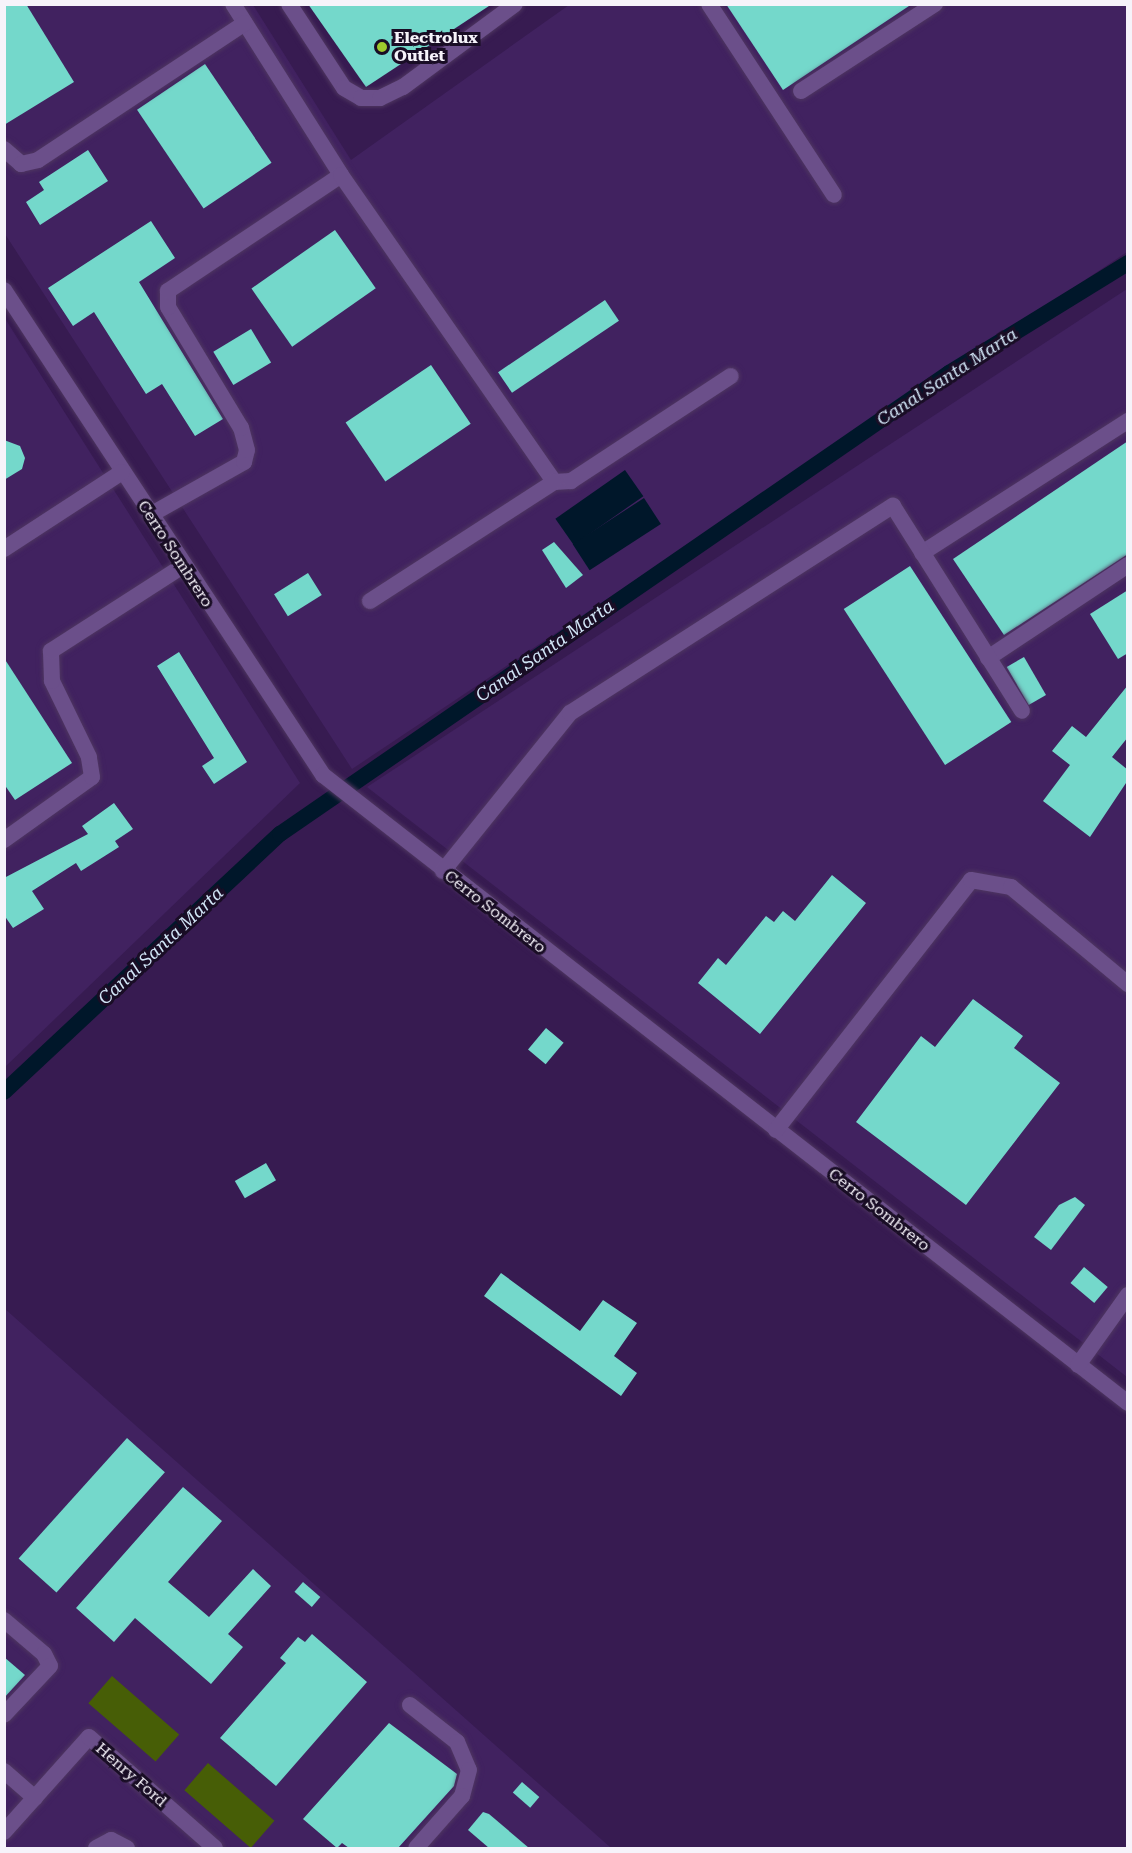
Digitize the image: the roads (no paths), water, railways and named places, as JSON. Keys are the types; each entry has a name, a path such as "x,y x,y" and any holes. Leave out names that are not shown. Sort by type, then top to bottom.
{"street":[{"path":"233,4 341,175 554,482"},
{"path":"289,4 344,88 361,98 380,98 403,87 515,4"},
{"path":"710,4 834,195"},
{"path":"801,91 935,4"},
{"path":"4,149 21,164 38,160 245,23"},
{"path":"150,515 244,462 247,450 240,428 168,307 168,291 341,175"},
{"name":"Cerro Sombrero","path":"4,290 183,566 323,775 351,800 1128,1403"},
{"path":"370,601 554,482 571,481 731,376"},
{"path":"922,553 1128,421"},
{"path":"4,549 122,472"},
{"path":"443,871 570,713 893,506 1022,711"},
{"path":"988,658 1128,565"},
{"path":"4,840 92,777 89,757 52,681 51,651 183,566"},
{"path":"776,1130 971,880 1011,887 1128,984"},
{"path":"1078,1365 1128,1295"},
{"path":"4,1620 44,1653 50,1666 4,1715"},
{"path":"410,1705 457,1742 469,1770 462,1796 416,1848"},
{"name":"Henry Ford","path":"4,1832 89,1737 215,1848"},
{"path":"4,1771 35,1798"},
{"path":"96,1848 111,1840 127,1848"}],"water":[{"path":"625,470 643,496 574,545 555,519"},
{"path":"644,498 661,524 590,570 573,544"}],"waterway":[{"name":"Canal Santa Marta","path":"4,1092 280,834 949,373 1128,263"}],"place":[{"name":"Electrolux Outlet","path":"382,47"}]}
